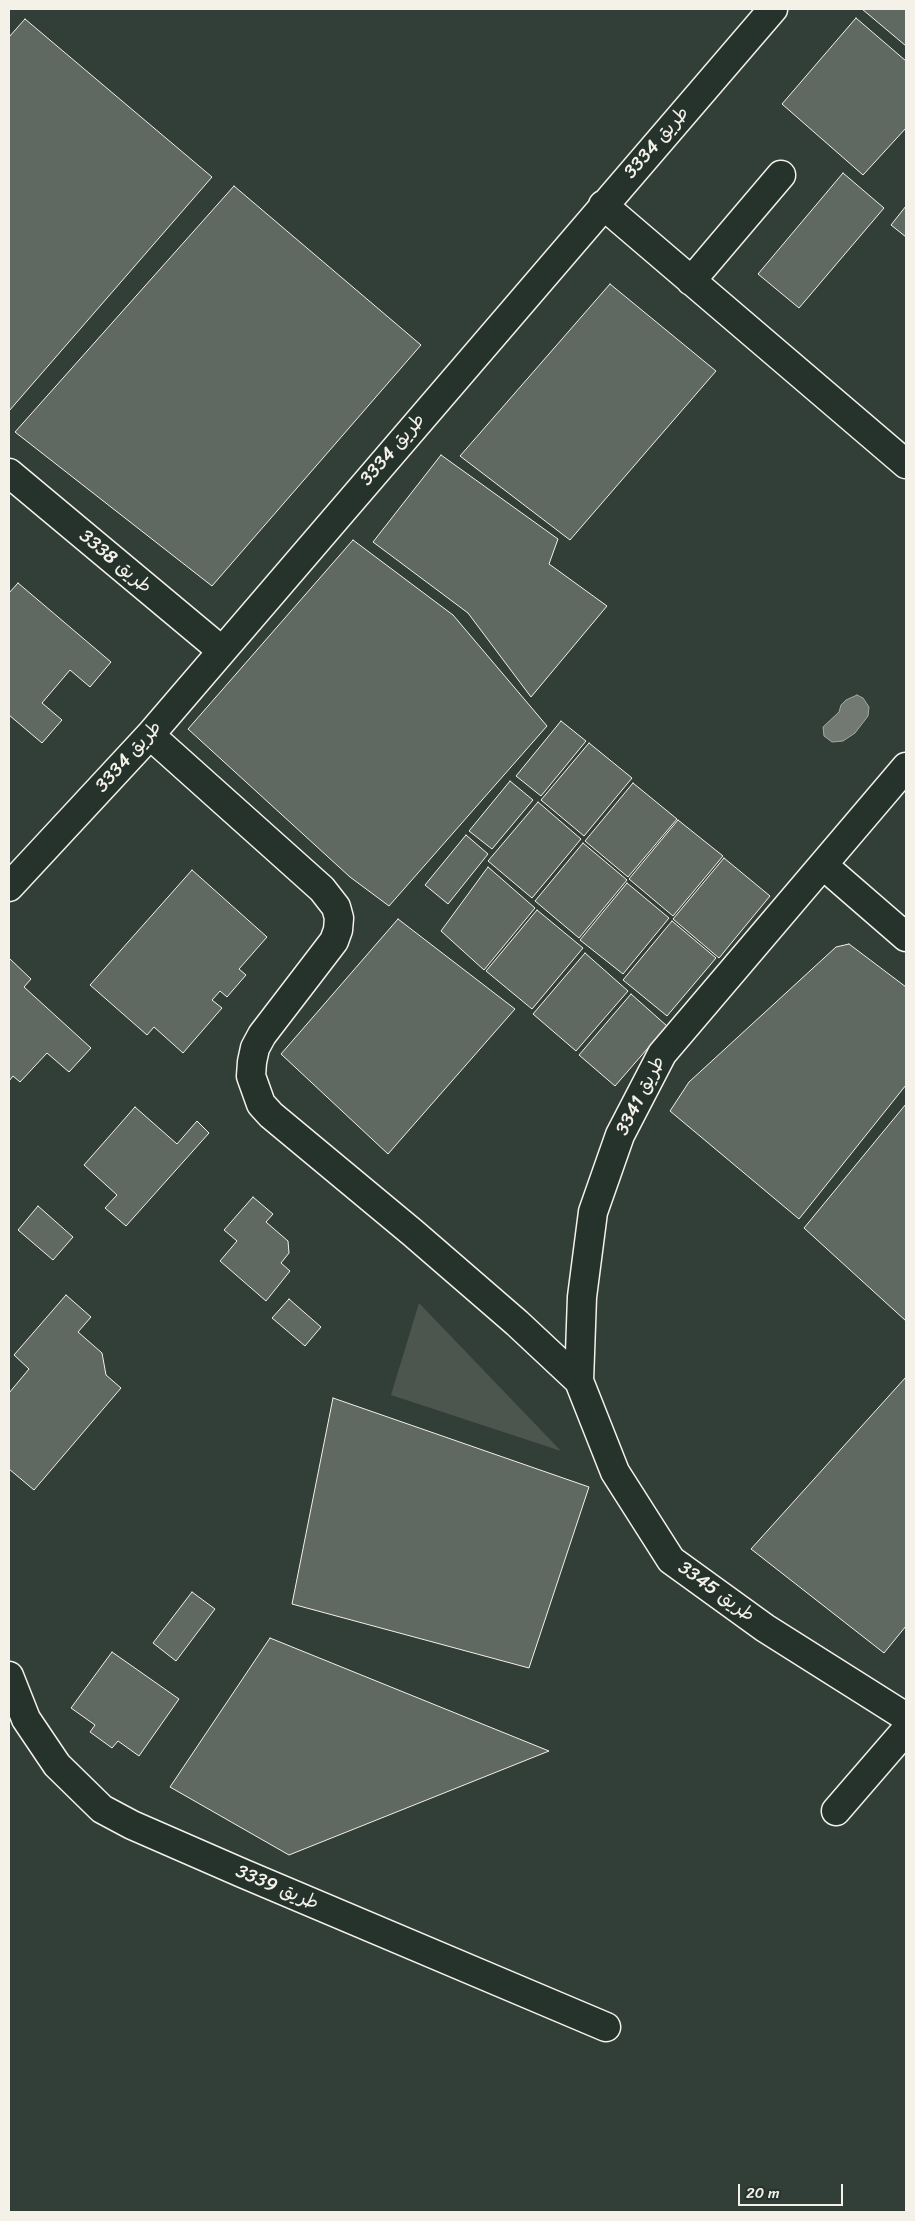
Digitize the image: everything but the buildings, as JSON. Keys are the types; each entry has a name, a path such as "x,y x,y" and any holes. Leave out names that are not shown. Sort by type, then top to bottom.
{"street":[{"name":"طريق 3334","path":"9,887 150,735 603,204 773,9"},
{"path":"691,281 781,176"},
{"path":"603,204 906,464"},
{"name":"طريق 3338","path":"9,473 221,650"},
{"path":"150,735 322,888 336,907 339,918 338,930 334,941 262,1035 255,1048 251,1076 261,1104 271,1115 502,1310 579,1381"},
{"name":"طريق 3341","path":"579,1381 582,1297 593,1212 620,1136 662,1054 906,767"},
{"path":"823,865 906,937"},
{"name":"طريق 3345","path":"579,1381 615,1472 671,1560 765,1628 906,1716"},
{"name":"طريق 3339","path":"9,1676 26,1719 58,1765 102,1809 132,1825 606,2027"},
{"path":"836,1811 906,1730"}],"shaded area":[{"path":"857,695 863,698 869,707 868,716 855,733 843,741 832,742 824,736 823,727 839,712 841,705 846,700"},
{"path":"419,1303 561,1451 391,1395"}]}
